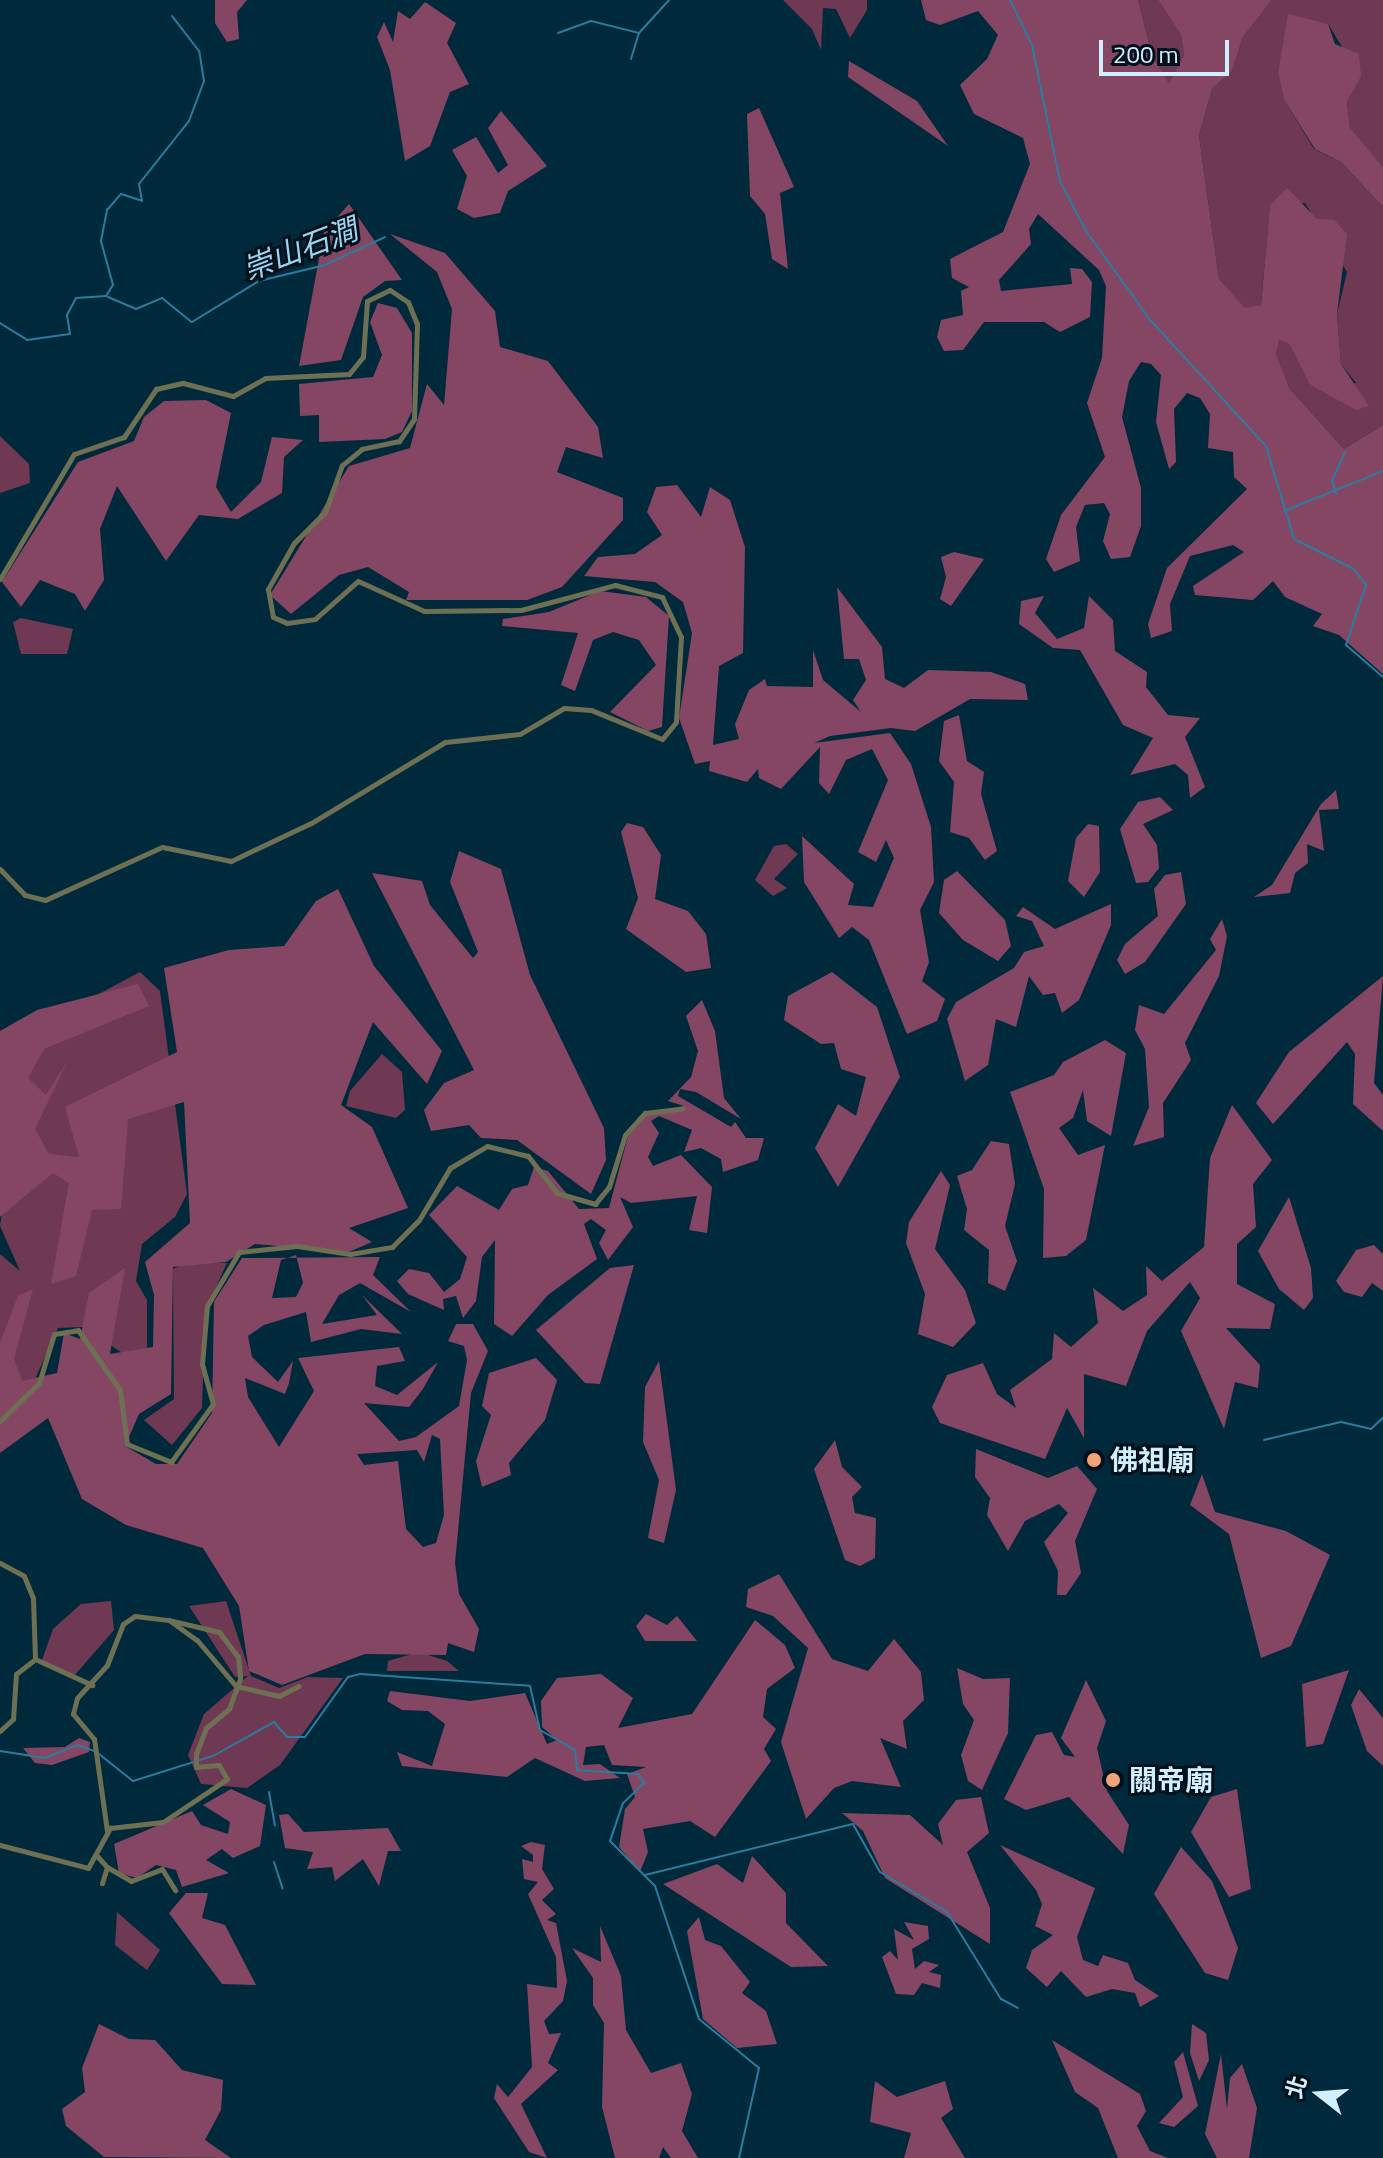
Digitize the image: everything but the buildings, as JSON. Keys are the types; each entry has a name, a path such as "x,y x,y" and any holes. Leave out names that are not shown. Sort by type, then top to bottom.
{"street":[{"path":"0,579 74,454 124,437 156,389 189,384 233,396 263,379 349,374 363,357 365,304 390,290 408,302 417,324 414,419 397,442 359,450 342,465 326,510 294,543 267,592 273,617 289,624 315,619 358,581 424,611 517,611 615,585 662,597 677,615 681,637 676,722 662,739 568,707 520,734 445,742 311,823 231,861 162,847 45,900 25,895 0,869"},
{"path":"0,1421 39,1383 54,1334 78,1330 120,1390 128,1446 161,1462 175,1460 213,1404 202,1364 209,1299 225,1268 248,1250 301,1247 350,1254 392,1247 419,1220 450,1168 487,1146 528,1156 557,1193 595,1204 609,1187 625,1135 645,1113 683,1108"},
{"path":"0,1563 24,1576 33,1598 35,1659"},
{"path":"0,1845 88,1868 98,1857 108,1832 94,1739 73,1717 77,1698 92,1685 123,1624 135,1616 169,1620 227,1637 238,1657 236,1686 229,1709 206,1728 196,1754 196,1767 219,1765 227,1779 163,1822 108,1832"},
{"path":"169,1620 236,1686 279,1696 299,1686"},
{"path":"35,1659 92,1685"},
{"path":"0,1731 13,1719 16,1674 35,1659"},
{"path":"98,1857 107,1867 131,1881 162,1869 175,1890"},
{"path":"102,1883 107,1867"}],"shaded area":[{"path":"215,0 247,0 237,12 239,39 227,42 215,23"},
{"path":"783,0 867,0 867,10 850,38 836,9 823,8 821,50 812,29"},
{"path":"921,0 1138,0 1152,55 1169,83 1184,55 1181,35 1158,0 1272,0 1243,37 1232,71 1212,89 1199,136 1219,279 1245,308 1261,305 1270,205 1287,188 1317,219 1334,220 1347,234 1337,314 1341,364 1369,406 1356,410 1309,384 1289,344 1279,339 1276,354 1290,389 1344,449 1383,425 1383,674 1339,635 1313,626 1322,614 1285,597 1273,581 1253,600 1195,595 1193,586 1244,552 1233,545 1190,556 1170,604 1172,631 1151,638 1148,624 1167,568 1247,489 1234,477 1233,452 1208,448 1210,414 1200,398 1187,393 1174,409 1176,462 1169,469 1156,422 1161,375 1151,364 1141,362 1129,381 1122,417 1141,488 1141,526 1130,557 1111,559 1103,541 1110,514 1104,503 1085,505 1076,527 1080,561 1054,572 1046,559 1061,515 1105,457 1087,403 1102,358 1106,286 1099,270 1038,214 1029,229 1031,244 999,280 1001,291 1072,284 1070,268 1082,269 1092,282 1090,317 1060,332 1044,322 984,322 963,350 944,351 937,337 941,320 963,315 961,291 969,287 952,278 950,259 1003,232 1030,164 1023,138 974,114 960,85 987,59 998,35 978,11 940,25 926,20"},
{"path":"1138,0 1158,0 1181,35 1184,55 1169,83 1152,55"},
{"path":"1272,0 1383,0 1383,167 1350,129 1347,102 1360,76 1328,24 1313,21 1283,51 1278,73 1284,100 1314,149 1341,162 1383,207 1383,425 1344,449 1290,389 1276,354 1278,338 1289,344 1309,384 1325,391 1356,383 1341,364 1337,314 1347,272 1305,203 1270,206 1261,305 1245,309 1219,279 1199,136 1212,89 1232,71 1243,37"},
{"path":"425,2 456,23 447,43 469,84 450,92 430,146 405,161 390,70 377,37 384,22 393,42 398,11 410,19"},
{"path":"1288,14 1328,24 1335,44 1359,54 1361,76 1347,102 1350,128 1383,167 1383,207 1341,162 1315,149 1284,100 1278,73"},
{"path":"849,61 917,101 948,146 848,77"},
{"path":"759,108 794,187 780,193 788,269 772,259 765,214 750,196 747,114"},
{"path":"501,111 547,166 508,191 500,213 474,218 457,209 467,176 452,150 476,137 498,173 508,165 488,128"},
{"path":"349,204 402,280 385,281 363,297 341,360 299,366 324,232"},
{"path":"390,234 445,253 495,311 500,347 548,361 598,427 603,458 566,447 557,472 623,498 623,520 562,587 527,600 406,600 409,592 368,567 339,575 291,614 270,595 349,466 410,448 427,384 444,405 452,309 437,272"},
{"path":"378,303 397,308 412,333 412,411 402,432 385,439 319,442 319,415 300,416 299,384 373,377 382,355 370,322"},
{"path":"206,400 231,413 216,487 231,512 261,482 272,437 303,440 284,457 282,493 238,519 199,515 166,561 117,486 100,529 104,580 85,611 75,594 40,580 21,607 2,582 78,462 134,441 144,417 164,401"},
{"path":"0,436 29,464 30,483 0,493"},
{"path":"677,485 701,517 710,487 730,500 745,547 743,653 719,666 713,745 739,739 735,724 749,690 765,679 767,686 813,687 813,650 823,680 861,712 853,700 866,680 859,659 844,659 837,587 882,647 885,679 904,688 928,670 991,672 1025,684 1028,700 970,699 915,731 891,728 830,736 814,743 890,733 911,764 931,827 934,882 920,910 929,962 922,981 945,999 937,1021 907,1034 869,940 852,927 839,938 804,882 802,836 854,884 848,905 873,907 894,858 886,840 876,862 858,852 888,780 872,749 846,760 829,794 819,783 820,747 781,789 759,778 758,769 747,782 709,771 710,761 695,764 679,718 692,633 683,602 655,582 584,576 598,557 635,554 662,535 647,512 656,487"},
{"path":"954,552 984,559 951,606 940,599 946,577 941,557"},
{"path":"600,591 646,597 669,616 662,727 648,731 610,712 656,665 639,640 613,632 593,640 575,691 561,685 578,633 502,626 503,619 549,612"},
{"path":"1044,596 1035,613 1057,639 1084,628 1089,596 1113,620 1115,651 1147,672 1146,687 1168,715 1200,718 1185,737 1205,787 1190,798 1188,775 1175,764 1130,775 1153,738 1123,725 1080,650 1053,648 1019,624 1021,601"},
{"path":"21,618 73,629 67,654 21,654 13,622"},
{"path":"959,715 967,761 984,772 981,794 997,851 985,860 969,838 950,832 954,782 939,761 944,721"},
{"path":"1336,790 1339,809 1319,810 1324,851 1307,844 1308,863 1295,873 1290,893 1254,897 1272,885 1321,804"},
{"path":"1160,797 1173,810 1143,824 1157,845 1159,868 1148,882 1136,883 1120,829 1138,802"},
{"path":"627,823 643,827 661,855 655,899 688,911 706,934 711,968 686,972 626,929 638,898 621,832"},
{"path":"1088,824 1099,826 1100,872 1084,897 1068,881 1076,838"},
{"path":"786,844 798,854 774,879 787,888 773,896 755,880 774,846"},
{"path":"459,851 501,869 530,975 604,1128 606,1160 591,1194 517,1140 481,1138 469,1125 431,1131 424,1110 444,1083 474,1070 372,873 422,881 430,905 473,958 478,952 450,882"},
{"path":"957,871 1005,920 1011,946 998,961 963,940 939,913 944,880"},
{"path":"1181,872 1186,904 1145,962 1125,974 1117,960 1125,944 1158,916 1154,889 1165,875"},
{"path":"338,889 374,966 442,1051 427,1084 373,1022 341,1105 372,1127 408,1208 349,1228 372,1242 349,1252 255,1244 226,1262 173,1267 171,1394 139,1414 125,1446 156,1464 177,1464 212,1413 214,1302 242,1258 288,1258 281,1260 272,1298 296,1297 303,1283 297,1258 380,1257 373,1275 411,1312 360,1283 339,1295 322,1324 377,1315 362,1295 402,1334 361,1329 311,1342 306,1312 264,1325 248,1336 252,1357 278,1382 293,1361 289,1383 285,1394 245,1378 248,1397 279,1447 314,1391 298,1358 399,1347 405,1361 377,1366 375,1386 397,1395 438,1362 423,1389 409,1407 364,1403 399,1441 416,1437 459,1406 467,1360 464,1346 448,1341 456,1324 473,1324 488,1351 471,1393 455,1563 459,1594 479,1629 474,1652 448,1643 446,1655 365,1654 282,1685 249,1671 239,1606 203,1548 126,1525 82,1499 48,1418 0,1453 0,1343 18,1296 33,1289 14,1359 22,1381 57,1373 64,1333 80,1339 89,1293 125,1268 110,1354 153,1347 154,1295 145,1262 190,1223 184,1102 128,1119 121,1209 92,1210 76,1276 51,1284 69,1183 53,1173 0,1217 0,1031 37,1010 138,984 149,1006 44,1049 28,1078 46,1095 67,1062 35,1129 49,1154 79,1157 65,1107 177,1052 164,968 229,950 284,946 316,901","holes":["432,1435 440,1439 444,1515 436,1543 423,1547 406,1529 398,1461 364,1465 357,1454 417,1450 424,1462"]},
{"path":"1111,904 1111,925 1079,1000 1062,1013 1055,993 1043,995 1029,976 1016,1027 996,1019 988,1065 965,1081 947,1019 956,1002 1014,968 1024,952 1044,946 1032,921 1016,916 1023,907 1055,929"},
{"path":"1222,919 1227,936 1219,976 1185,1043 1191,1060 1163,1103 1164,1137 1133,1146 1149,1107 1145,1049 1135,1030 1139,1005 1164,1014 1216,950 1210,939"},
{"path":"140,972 160,991 187,1194 175,1217 142,1244 136,1281 147,1300 147,1359 139,1364 83,1327 58,1328 31,1388 0,1416 0,1254 20,1271 0,1226 31,1030"},
{"path":"832,972 877,1007 900,1077 838,1187 815,1148 838,1104 856,1116 866,1077 841,1069 834,1043 821,1044 784,1020 788,996"},
{"path":"1383,976 1374,1083 1383,1095 1383,1131 1353,1104 1355,1054 1347,1042 1273,1124 1256,1103 1289,1052"},
{"path":"702,1000 715,1031 724,1098 741,1119 696,1092 680,1089 678,1096 731,1127 735,1122 746,1138 764,1138 758,1160 723,1172 721,1159 701,1148 684,1152 692,1130 659,1116 651,1121 659,1133 648,1157 653,1166 681,1155 712,1187 707,1233 689,1230 697,1196 631,1203 620,1197 633,1227 608,1260 599,1243 606,1230 591,1219 584,1224 597,1259 548,1295 512,1336 494,1324 495,1240 482,1257 476,1301 463,1318 456,1296 443,1299 444,1310 408,1294 397,1281 409,1269 429,1273 444,1292 460,1279 467,1257 429,1215 457,1186 499,1210 512,1189 528,1185 534,1167 548,1171 579,1209 609,1208 628,1136 645,1114 684,1106 668,1101 691,1077 698,1051 686,1016"},
{"path":"1105,1040 1126,1053 1111,1136 1087,1121 1083,1090 1073,1118 1059,1128 1078,1155 1105,1145 1086,1240 1066,1256 1043,1258 1044,1189 1010,1092 1054,1075 1063,1062"},
{"path":"382,1054 402,1072 405,1110 396,1118 346,1106 350,1091"},
{"path":"1232,1105 1272,1160 1253,1184 1256,1227 1237,1244 1237,1284 1275,1304 1270,1329 1226,1328 1260,1365 1258,1388 1235,1382 1224,1429 1181,1331 1200,1298 1190,1282 1147,1331 1126,1386 1084,1374 1084,1438 1067,1408 1045,1459 940,1423 932,1407 947,1375 983,1363 997,1394 1016,1408 1010,1390 1052,1359 1054,1333 1071,1347 1098,1323 1093,1288 1123,1311 1147,1295 1146,1266 1162,1281 1204,1247 1210,1158"},
{"path":"991,1141 1009,1144 1015,1184 1005,1226 1017,1261 1005,1291 988,1283 989,1250 964,1230 967,1209 957,1176 972,1170"},
{"path":"941,1171 950,1185 935,1249 965,1290 976,1323 953,1347 918,1334 925,1294 906,1243 909,1222"},
{"path":"1289,1197 1311,1268 1313,1298 1304,1310 1279,1289 1258,1251"},
{"path":"1374,1245 1383,1254 1383,1291 1372,1283 1362,1297 1344,1292 1336,1281 1356,1250"},
{"path":"186,1263 227,1263 205,1311 202,1408 172,1445 144,1420 174,1399 173,1269"},
{"path":"634,1265 600,1384 585,1383 536,1330 610,1268"},
{"path":"536,1358 557,1380 545,1420 509,1463 511,1475 482,1487 476,1461 491,1415 482,1406 489,1373"},
{"path":"659,1361 676,1490 664,1543 648,1538 659,1480 643,1442 645,1387"},
{"path":"835,1440 842,1467 862,1487 852,1497 855,1513 876,1518 875,1558 860,1566 845,1560 814,1469"},
{"path":"976,1449 1048,1478 1077,1466 1097,1489 1075,1541 1081,1573 1066,1595 1057,1595 1058,1571 1044,1542 1068,1513 1059,1504 1025,1521 1008,1551 987,1515 990,1498 975,1477"},
{"path":"1202,1474 1215,1512 1286,1531 1330,1555 1291,1646 1261,1658 1229,1534 1190,1505"},
{"path":"779,1574 832,1659 868,1671 894,1639 921,1672 924,1700 903,1721 907,1749 880,1738 901,1787 852,1781 834,1788 806,1819 781,1742 808,1648 773,1616 746,1607 748,1589"},
{"path":"111,1601 114,1630 73,1677 42,1660 53,1629 81,1604"},
{"path":"226,1601 251,1676 279,1688 308,1677 343,1678 280,1765 247,1788 201,1784 188,1755 204,1714 248,1676 235,1677 189,1606"},
{"path":"646,1614 667,1625 677,1616 697,1641 645,1641 636,1626"},
{"path":"755,1620 785,1645 795,1668 767,1689 763,1717 776,1729 764,1749 771,1761 715,1837 690,1821 643,1829 648,1852 640,1872 619,1847 625,1809 635,1797 627,1774 646,1767 612,1765 604,1745 586,1747 583,1765 600,1764 620,1778 585,1781 535,1758 507,1777 402,1766 397,1752 432,1766 445,1724 428,1711 402,1710 387,1701 390,1691 470,1701 525,1693 547,1744 557,1740 542,1727 541,1701 557,1678 601,1674 633,1698 618,1728 692,1714"},
{"path":"419,1652 447,1661 459,1671 387,1671 388,1661"},
{"path":"957,1668 983,1679 1010,1678 1008,1733 982,1790 968,1781 961,1755 974,1720 963,1704"},
{"path":"1349,1670 1323,1744 1306,1747 1302,1684"},
{"path":"1086,1680 1106,1721 1097,1748 1107,1791 1129,1825 1123,1854 1069,1797 1026,1810 1004,1799 1036,1735 1052,1732 1064,1755 1075,1757 1061,1738"},
{"path":"1359,1689 1383,1718 1383,1766 1367,1751 1351,1705"},
{"path":"79,1738 90,1742 89,1752 52,1765 35,1763 23,1748 65,1747"},
{"path":"231,1789 266,1805 260,1846 233,1858 222,1849 206,1860 229,1873 182,1887 176,1870 156,1865 137,1878 119,1873 114,1844 192,1811 201,1825 228,1834 230,1822 203,1805"},
{"path":"1237,1789 1251,1889 1229,1897 1191,1832 1211,1797"},
{"path":"981,1797 989,1833 967,1852 990,1908 990,1944 885,1878 863,1831 842,1813 910,1815 943,1845 938,1824 956,1800"},
{"path":"288,1814 304,1832 388,1828 401,1851 388,1851 379,1886 363,1859 335,1881 332,1867 307,1869 313,1852 285,1848 279,1815"},
{"path":"531,1842 545,1845 542,1869 554,1889 542,1900 556,1914 547,1920 556,1923 567,1981 563,2001 544,2021 549,2034 561,2033 548,2063 558,2070 521,2104 547,2158 529,2152 494,2098 497,2084 508,2097 532,2067 527,1984 557,1988 556,1957 528,1894 538,1882 524,1879 522,1859 533,1862 533,1855 521,1846"},
{"path":"1000,1845 1095,1888 1077,1937 1083,1960 1098,1966 1103,1955 1128,1963 1135,1980 1159,1996 1140,2007 1135,1993 1112,1989 1086,1997 1061,1971 1047,1987 1026,1968 1032,1950 1053,1935 1035,1926 1042,1904 1036,1890"},
{"path":"1181,1847 1212,1881 1238,1948 1228,1980 1205,1973 1154,1894"},
{"path":"752,1856 786,1893 786,1923 828,1966 791,1967 663,1884 717,1864 743,1883"},
{"path":"186,1893 208,1893 202,1918 225,1925 256,1985 222,1984 169,1913"},
{"path":"117,1912 160,1950 147,1970 115,1945"},
{"path":"699,1917 705,1940 721,1946 750,1982 742,1993 766,2011 777,2044 737,2048 703,2019 687,1931"},
{"path":"904,1922 928,1926 929,1939 912,1949 915,1969 924,1961 939,1965 929,1972 941,1975 940,1988 922,1983 914,1995 896,1994 882,1957 890,1951 898,1960 894,1929 914,1940"},
{"path":"600,1926 621,1976 626,2030 651,2073 681,2063 692,2094 682,2131 698,2158 671,2158 663,2147 659,2158 615,2158 602,2107 604,2023 593,2005 593,1978 572,1948 601,1962"},
{"path":"99,2024 129,2039 155,2040 182,2070 223,2080 221,2110 205,2140 231,2158 104,2157 66,2126 62,2109 85,2092 82,2068"},
{"path":"1192,2024 1206,2033 1209,2060 1199,2081 1190,2053"},
{"path":"1052,2040 1140,2094 1146,2111 1137,2126 1150,2151 1168,2158 1118,2158 1098,2108 1075,2092"},
{"path":"1183,2052 1198,2106 1174,2127 1159,2123 1183,2097 1174,2062"},
{"path":"1221,2054 1227,2109 1230,2078 1242,2064 1257,2108 1249,2158 1217,2158 1205,2134"},
{"path":"875,2081 897,2097 945,2081 953,2109 941,2118 965,2158 904,2158 911,2133 870,2122"}],"waterway":[{"path":"631,59 639,33 669,0"},
{"path":"1010,0 1032,45 1060,181 1086,231 1151,321 1266,446 1294,539 1354,569 1366,585 1346,645 1383,677"},
{"path":"0,323 27,340 70,334 67,315 76,298 106,296 113,285 101,241 107,210 121,194 142,201 139,184 189,121 204,81 199,51 172,16"},
{"path":"558,33 591,21 639,33"},
{"name":"崇山石澗","path":"108,297 136,309 162,298 192,322 259,281 325,265 385,237"},
{"path":"1336,494 1332,481 1345,452"},
{"path":"1284,511 1383,471"},
{"path":"1264,1440 1341,1422 1371,1429 1383,1418"},
{"path":"99,1754 133,1781 213,1756 274,1722 287,1737 305,1737 348,1677 360,1674 530,1686 540,1730 575,1750 577,1770 638,1774 644,1783 623,1803 610,1841 655,1886 699,2019 759,2068 739,2158"},
{"path":"0,1751 45,1758 77,1745 94,1751"},
{"path":"269,1792 275,1825"},
{"path":"645,1875 853,1824 880,1872 947,1912 1001,1999 1018,2008"},
{"path":"274,1862 283,1889"}],"place":[{"name":"佛祖廟","path":"1094,1460"},
{"name":"關帝廟","path":"1113,1780"}]}
